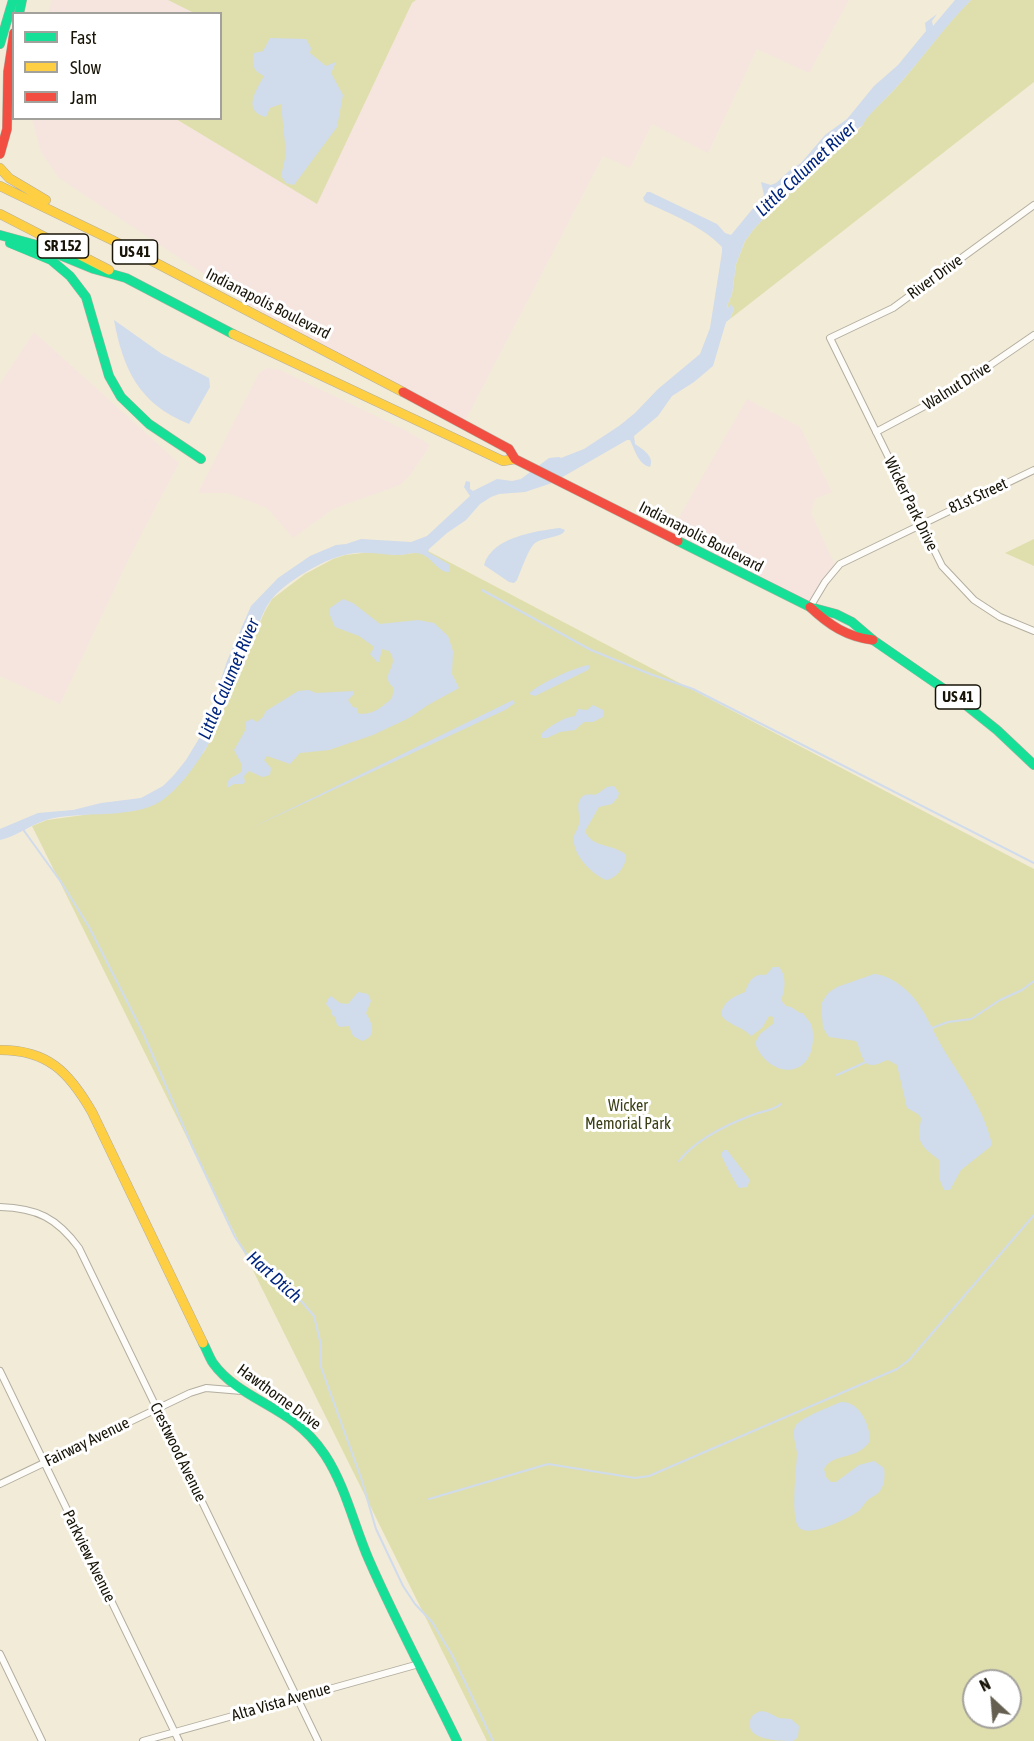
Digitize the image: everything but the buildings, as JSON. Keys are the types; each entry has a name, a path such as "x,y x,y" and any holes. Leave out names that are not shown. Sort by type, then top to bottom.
{"main road":[{"path":"0,44 13,0"},
{"path":"2,151 9,121 7,84 12,48"},
{"path":"0,168 9,178 93,226 111,240"},
{"name":"Indianapolis Boulevard","path":"0,186 111,240 340,358 509,449 515,459 810,608 827,624 857,639 873,640 958,697 1034,765"},
{"name":"Indianapolis Boulevard","path":"0,214 256,346 503,461 515,459"},
{"name":"US 41","path":"0,235 40,245 104,274 126,278"},
{"path":"0,240 51,260 70,276 86,297 109,376 121,397 149,424 201,459"},
{"name":"Hawthorne Drive","path":"0,1050 26,1051 64,1070 78,1087 213,1364 243,1392 268,1404 306,1432 325,1455 340,1485 369,1561 457,1741"}],"street":[{"name":"River Drive","path":"830,338 892,308 1034,205"},
{"name":"Walnut Drive","path":"876,432 951,392 1034,335"},
{"name":"Wicker Park Drive","path":"830,338 942,566 963,591 986,609 1034,632"},
{"name":"81st Street","path":"810,608 825,582 840,564 1034,470"},
{"name":"Crestwood Avenue","path":"0,1207 18,1207 42,1214 57,1223 70,1236 88,1262 318,1741"},
{"name":"Parkview Avenue","path":"0,1371 179,1741"},
{"name":"Fairway Avenue","path":"0,1484 190,1393 206,1388 243,1392"},
{"path":"0,1654 42,1741"},
{"name":"Alta Vista Avenue","path":"143,1741 419,1664"}],"shaded area":[{"path":"52,0 168,0 192,12 49,12"},
{"path":"416,0 849,0 809,73 757,49 708,153 652,124 630,168 603,156 465,421 266,315 59,178 41,152 32,120 178,120 317,203 412,3"},
{"path":"34,332 179,463 131,554 60,704 0,676 0,384"},
{"path":"268,368 280,370 407,431 430,445 411,474 400,485 333,509 293,538 267,508 228,493 198,493 259,373"},
{"path":"747,399 800,427 832,492 815,499 811,513 835,565 808,604 669,535"}],"green space":[{"path":"168,0 416,0 412,3 317,204 178,120 222,120 222,12 192,12"},
{"path":"971,0 1034,0 1034,82 730,319 734,309 731,305 728,308 727,306 732,294 736,264 745,241 753,230 783,197 853,136 865,119 897,87"},
{"path":"1034,539 1034,566 1005,553"},
{"name":"Wicker Memorial Park","path":"428,551 1034,869 1034,1741 487,1741 32,826 47,820 105,812 134,811 204,752 216,730 233,682 272,599 305,574 333,559 371,552 398,555"}],"water":[{"name":"Little Calumet River","path":"955,0 971,0 862,126 841,148 825,159 807,178 783,197 745,241 736,264 732,294 727,306 728,308 731,304 734,309 730,319 726,322 713,366 672,396 658,416 634,436 635,444 651,459 650,467 640,460 630,440 627,440 552,483 525,492 499,494 491,497 429,549 428,552 450,565 450,572 442,570 418,553 399,555 365,553 335,558 305,573 285,586 268,604 235,676 212,738 193,768 169,795 149,807 136,811 74,815 46,820 0,840 0,829 38,813 73,810 101,803 141,798 163,786 186,760 203,732 204,720 214,701 227,661 251,606 278,578 310,556 336,545 361,539 411,542 427,536 470,496 464,487 466,481 470,482 470,489 473,491 497,479 512,481 521,479 549,458 561,458 584,449 635,413 658,389 700,354 710,328 722,252 722,247 705,233 686,221 645,202 643,198 647,192 717,224 725,233 731,235 764,195 761,182 771,185 776,183 801,163 825,135 847,119 874,86 898,65 926,31 925,23 937,14 932,21 933,26"},
{"path":"270,38 306,39 311,48 310,53 326,66 336,62 331,73 343,95 337,127 294,185 286,183 281,176 286,154 281,104 270,108 266,117 258,114 253,105 255,93 264,76 254,67 254,53 263,51"},
{"path":"114,320 162,354 209,378 210,387 189,424 157,406 136,383 122,354"},
{"path":"560,528 565,530 563,533 538,541 532,546 514,583 484,565 489,555 505,542 539,531"},
{"path":"343,599 353,603 380,624 418,620 434,623 448,636 453,651 452,674 459,688 409,718 373,735 329,750 300,753 290,764 267,756 264,760 271,768 270,775 262,777 249,771 244,776 243,784 234,784 227,788 230,779 242,771 242,765 234,750 246,729 245,722 252,719 257,722 266,711 298,691 309,690 316,693 353,691 353,695 348,700 353,707 357,708 358,713 363,714 376,710 392,698 394,688 389,683 388,674 393,662 389,651 382,649 379,662 377,662 370,654 373,646 359,636 335,627 329,613 330,608"},
{"path":"590,666 588,670 535,696 529,694 556,677"},
{"path":"513,700 515,703 505,710 249,829"},
{"path":"593,705 603,710 603,717 593,722 584,722 575,730 541,738 541,734 553,725 575,716 578,709 587,710"},
{"path":"614,786 619,793 618,797 612,804 599,807 585,831 592,840 626,855 625,863 620,871 606,880 595,873 579,856 574,836 579,825 580,799 585,795 595,795 607,787"},
{"path":"773,967 779,967 784,979 781,1000 786,1006 803,1013 813,1030 811,1052 805,1062 798,1068 788,1070 769,1063 761,1055 755,1043 760,1034 774,1023 773,1017 769,1016 762,1028 751,1036 721,1015 726,1003 745,992 752,979 758,975 766,975"},
{"path":"874,974 885,976 900,985 917,1002 970,1092 988,1130 992,1144 961,1170 950,1190 944,1190 939,1178 939,1160 926,1149 919,1138 921,1118 907,1108 897,1065 888,1060 869,1065 864,1060 856,1041 829,1037 823,1028 821,1004 828,993 837,987"},
{"path":"358,992 368,994 371,1001 366,1013 372,1025 372,1033 362,1041 353,1036 349,1026 337,1025 335,1017 326,1004 331,996 340,1003 348,1004"},
{"path":"727,1150 750,1180 747,1187 739,1188 737,1185 721,1154"},
{"path":"841,1402 858,1409 866,1421 870,1441 859,1451 828,1464 824,1469 826,1477 831,1482 836,1482 859,1465 874,1461 884,1468 884,1482 879,1492 869,1499 859,1511 829,1526 806,1531 797,1525 795,1516 797,1453 795,1428 796,1425 817,1412"},
{"path":"761,1711 779,1718 791,1719 799,1726 798,1737 793,1741 773,1740 753,1733 750,1728 751,1719 754,1714"}],"waterway":[{"path":"482,590 591,650 693,689 1034,863"},
{"name":"Hart Dtich","path":"22,828 61,882 89,927 143,1033 235,1237 247,1255 296,1295 314,1316 321,1345 321,1367 361,1478 376,1529 403,1586 415,1604 432,1622 452,1655 493,1741"},
{"path":"932,1028 948,1022 971,1019 1034,981"},
{"path":"837,1075 866,1062"},
{"path":"679,1161 695,1145 714,1133 734,1122 781,1104"},
{"path":"429,1499 548,1464 635,1478 649,1476 897,1369 909,1360 1034,1215"}],"traffic: fast":[{"path":"0,44 13,0"},
{"path":"19,12 22,0"},
{"path":"0,235 33,244 94,269 126,278 233,334"},
{"path":"10,243 51,260 70,276 86,297 109,376 121,397 149,424 201,459"},
{"path":"678,541 810,607 836,614 852,622 873,640 957,698 997,730 1034,765"},
{"path":"203,1343 221,1373 241,1389 298,1426 311,1437 325,1455 339,1480 379,1583 457,1741"}],"traffic: slow":[{"path":"0,168 9,178 46,200"},
{"path":"0,186 112,240 403,392"},
{"path":"0,214 109,270"},
{"path":"233,334 503,461 515,459"},
{"path":"0,1050 17,1051 44,1059 75,1085 92,1112 203,1343"}],"traffic: jam":[{"path":"0,154 7,129 8,72 12,46"},
{"path":"403,392 509,449 515,459 678,541"},
{"path":"810,607 839,629 873,640"}]}
